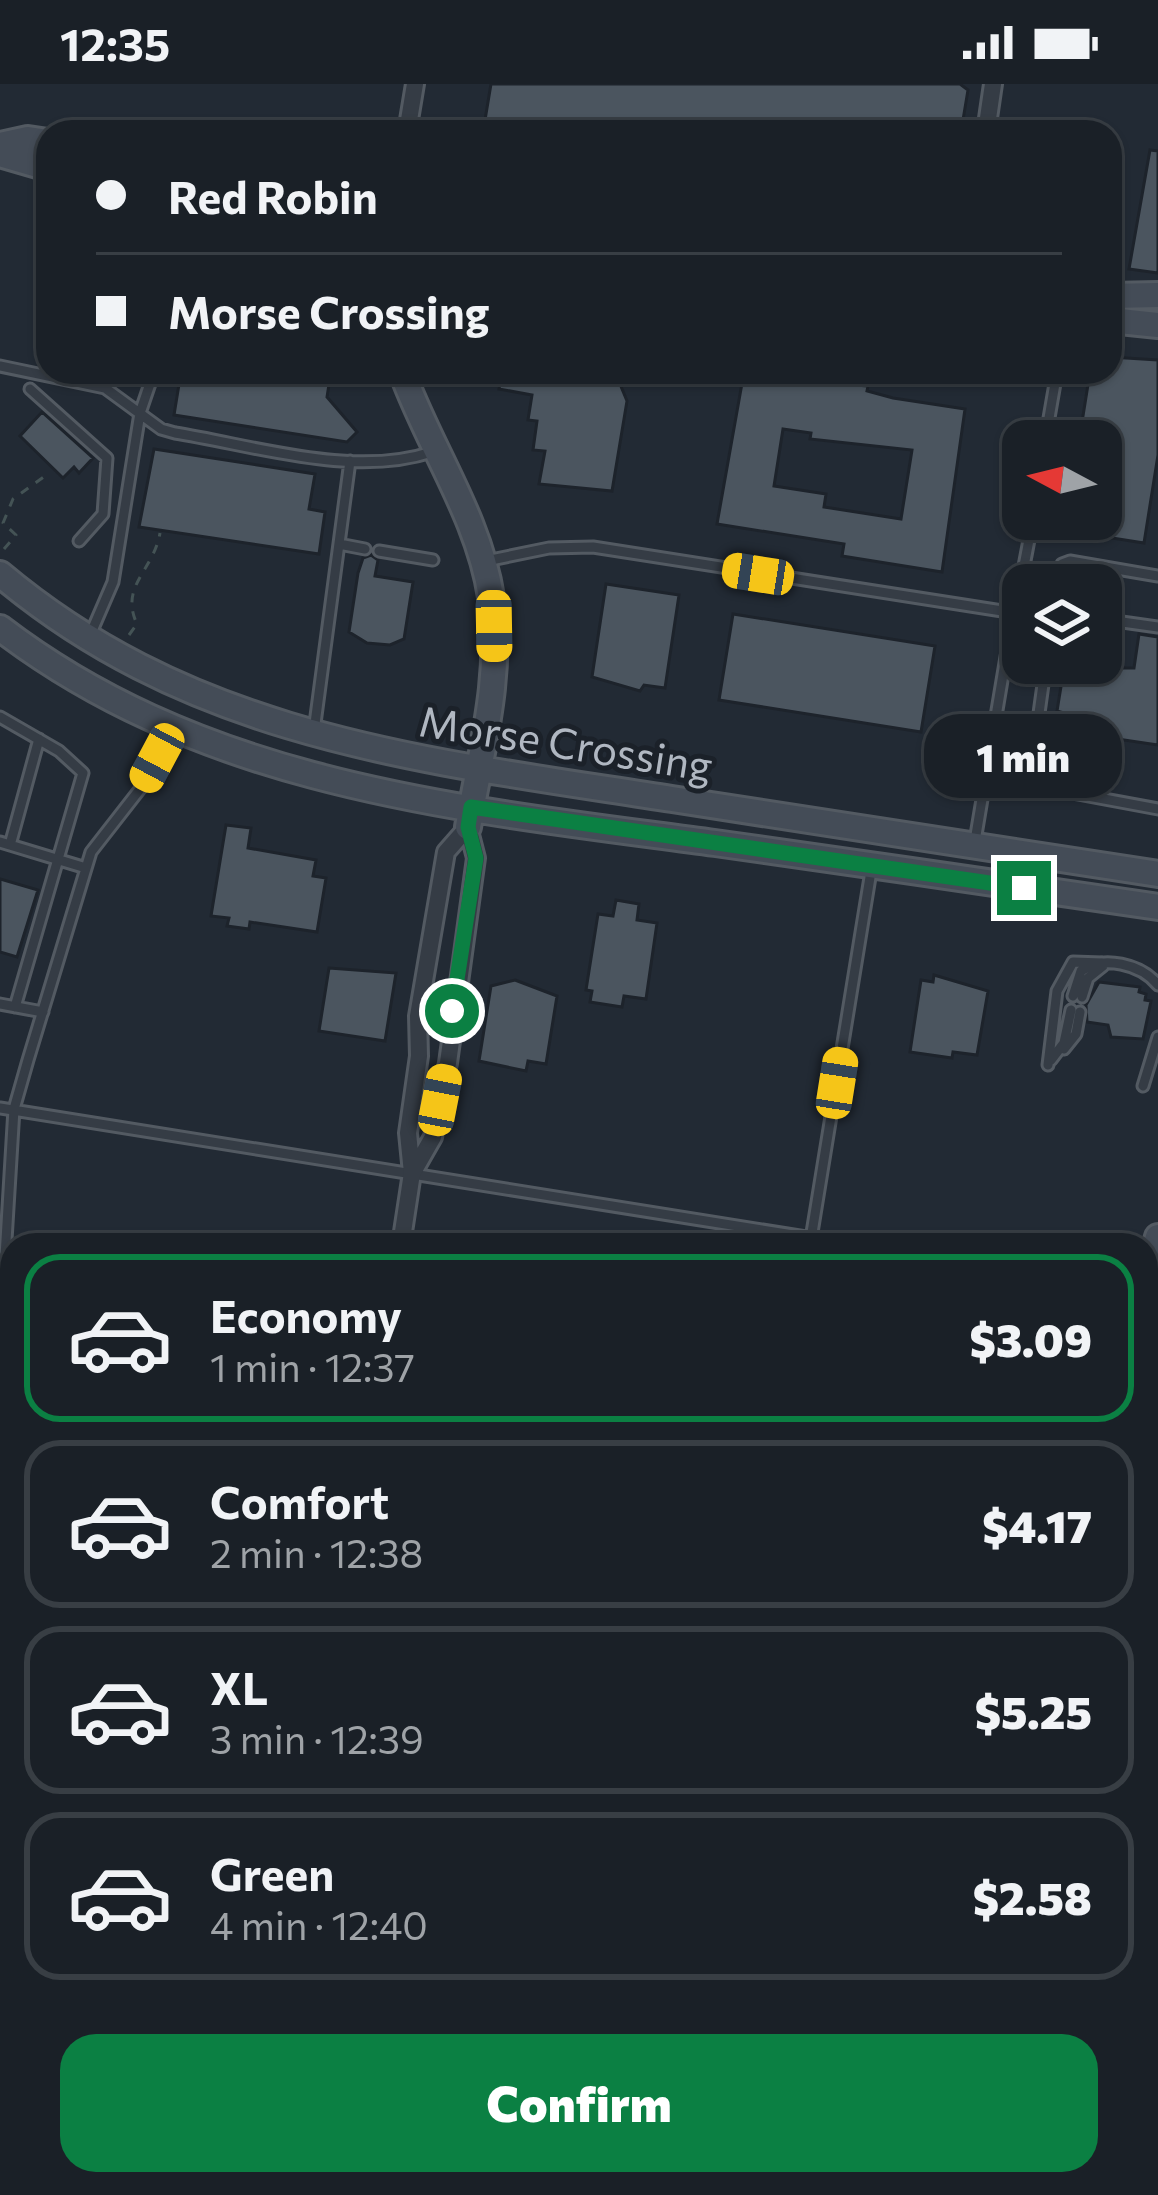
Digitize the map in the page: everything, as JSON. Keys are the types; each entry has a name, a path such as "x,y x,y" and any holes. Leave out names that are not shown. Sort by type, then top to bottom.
{"main road":[{"path":"0,149 36,140"},
{"path":"0,149 36,163"},
{"path":"1122,296 1158,295"},
{"path":"1122,321 1158,325"},
{"path":"407,384 483,562 491,593 495,659 469,817"},
{"name":"Morse Crossing","path":"2,562 88,638 203,698 314,736 478,769 1158,874"},
{"name":"Morse Crossing","path":"0,628 90,689 169,729 310,778 469,817 873,864 1158,908"}],"street":[{"path":"409,120 415,84"},
{"path":"988,120 993,84"},
{"path":"412,1173 433,1137 448,1063 476,858 469,817"},
{"path":"403,1233 412,1173 408,1133 419,1057 418,1016 446,852 469,817"}],"lane":[{"path":"0,367 36,373"},
{"path":"94,384 175,433 389,464 437,450"},
{"path":"88,638 113,582 140,413 150,384"},
{"path":"1049,420 1055,384"},
{"path":"30,389 107,458 103,514 94,530 79,541"},
{"path":"314,736 350,461"},
{"path":"339,544 365,549"},
{"path":"483,562 549,548 593,548 1002,610"},
{"path":"379,551 433,560"},
{"path":"1122,570 1158,576"},
{"path":"1122,622 1158,627"},
{"path":"974,846 1005,684"},
{"path":"1043,684 1029,785 1158,808"},
{"path":"0,717 83,773 15,1007"},
{"path":"6,1233 14,1109 86,868 100,836 144,784 169,729"},
{"path":"39,739 5,844 86,868"},
{"path":"812,1233 873,864"},
{"path":"1075,1011 1072,1042 1049,1064 1060,979 1079,960 1145,971 1158,985"},
{"path":"1077,997 1088,977 1105,963"},
{"path":"0,1004 43,1012"},
{"path":"1143,1086 1158,1036"},
{"path":"0,1108 769,1233"}],"path":[{"path":"2,562 16,535 3,523 13,499 45,476"},
{"path":"128,637 137,624 128,606 130,592 157,550 160,533"}],"building":[{"path":"491,84 960,84 968,90 963,120 485,120"},
{"path":"1150,150 1158,151 1158,273 1129,269"},
{"path":"1122,358 1158,360 1158,455 1144,543 1122,540 1122,420 1082,420 1088,384 1122,384"},
{"path":"179,384 329,384 327,397 357,432 347,442 174,415"},
{"path":"500,384 620,384 627,401 612,491 539,484 545,451 533,450 537,421 528,420 532,395 499,389"},
{"path":"742,384 868,386 867,391 893,398 965,409 942,572 842,556 844,544 717,524","holes":["783,429 811,433 810,439 912,450 901,519 824,507 826,494 774,486"]},
{"path":"42,412 93,458 79,473 74,467 63,478 20,436"},
{"path":"154,449 315,474 309,509 325,512 319,554 139,527"},
{"path":"371,555 378,560 375,576 413,582 404,639 390,645 367,643 349,632 358,573 363,558"},
{"path":"606,584 679,595 665,688 644,685 640,691 592,677"},
{"path":"733,614 935,646 921,732 719,700"},
{"path":"1139,634 1158,637 1158,745 1097,736 1098,723 1057,711 1061,684 1122,684 1122,668 1134,668"},
{"path":"226,825 251,828 248,848 316,860 313,876 326,878 317,932 250,922 249,929 227,926 229,918 211,916"},
{"path":"0,879 38,890 17,957 0,952"},
{"path":"616,900 639,904 637,920 657,923 646,999 624,996 622,1007 590,1002 592,991 586,990 598,914 613,916"},
{"path":"329,968 396,973 385,1041 319,1031"},
{"path":"934,975 988,991 977,1055 953,1052 952,1058 910,1052 921,980 933,982"},
{"path":"515,980 557,996 546,1064 528,1061 526,1071 479,1061 491,986"},
{"path":"1099,982 1140,987 1139,992 1146,994 1145,1000 1151,1001 1143,1039 1111,1037 1108,1025 1087,1022 1086,1005"}],"route":[{"path":"452,1011 476,858 468,827 471,807 1024,888"}]}
